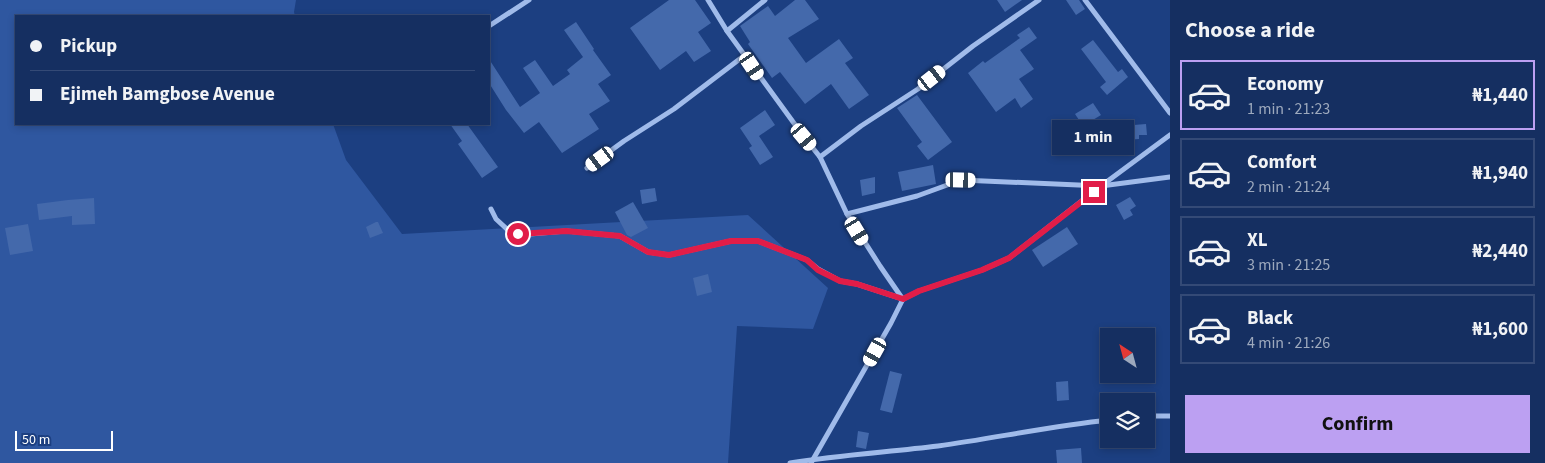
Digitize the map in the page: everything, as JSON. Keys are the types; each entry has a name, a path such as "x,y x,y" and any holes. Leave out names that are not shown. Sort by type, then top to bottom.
{"street":[{"path":"490,25 529,0"},
{"path":"708,0 727,31 820,157 847,214 903,299"},
{"path":"727,31 765,0"},
{"path":"820,157 861,126 918,89 972,46 1040,0"},
{"path":"1085,0 1170,113"},
{"path":"588,168 624,141 674,109 745,55"},
{"path":"812,461 887,331 903,299 919,291 982,270 1009,258 1100,186 1170,136"},
{"path":"847,214 917,196 961,180 1100,186 1170,177"},
{"path":"491,209 496,219 510,232 518,234 566,231 620,236 648,252 669,255 731,241 758,241 807,260 818,270 840,281 857,284 903,299"},
{"path":"1155,416 1170,416"},
{"path":"790,463 940,445 1100,421"}],"shaded area":[{"path":"0,0 296,0 295,15 15,15 15,125 333,125 346,160 402,234 748,215 828,288 813,329 737,326 728,463 0,463"}],"building":[{"path":"669,0 695,0 711,23 698,32 711,51 694,62 686,51 660,70 630,28"},
{"path":"795,0 805,0 819,19 788,38 806,63 839,39 853,58 845,63 869,95 849,109 831,84 805,104 780,72 772,78 748,44 750,42 740,26 768,6 775,16"},
{"path":"997,0 1022,0 1005,12"},
{"path":"1066,0 1079,0 1085,9 1076,15"},
{"path":"576,22 611,75 598,84 610,101 589,114 599,129 562,153 539,122 524,133 506,110 490,85 490,61 520,107 540,93 523,68 535,60 553,86 570,74 567,70 583,57 564,30"},
{"path":"1029,27 1037,38 1020,50 1034,69 1019,79 1033,99 1021,108 1015,98 996,112 968,73 983,61 985,63 1020,38 1017,35"},
{"path":"1093,40 1118,72 1122,69 1128,77 1107,95 1100,87 1106,82 1081,49"},
{"path":"917,95 952,142 928,160 917,146 922,142 897,108"},
{"path":"1093,103 1101,115 1083,126 1075,114"},
{"path":"765,110 775,125 759,136 773,157 760,165 749,148 752,146 740,128"},
{"path":"1076,122 1085,136 1075,143 1073,140 1063,147 1055,136"},
{"path":"1146,124 1147,135 1139,135 1139,139 1110,141 1109,127"},
{"path":"451,125 468,125 498,167 482,178 458,144 462,141"},
{"path":"933,165 936,184 902,191 898,172"},
{"path":"875,177 875,193 862,196 860,180"},
{"path":"655,188 657,201 642,204 640,190"},
{"path":"1130,197 1136,206 1130,210 1133,215 1124,220 1116,205"},
{"path":"94,198 95,224 72,225 72,216 39,220 37,204"},
{"path":"633,202 648,228 631,237 627,235 615,212"},
{"path":"378,222 383,233 370,238 366,227"},
{"path":"28,224 33,251 10,255 5,228"},
{"path":"1067,227 1078,244 1043,267 1032,250"},
{"path":"708,274 712,292 697,296 693,278"},
{"path":"890,371 902,374 892,413 880,410"},
{"path":"1068,381 1069,400 1057,401 1056,382"},
{"path":"858,431 869,433 866,449 856,447"},
{"path":"1081,448 1082,463 1057,463 1056,450"}],"route":[{"path":"518,234 566,231 620,236 648,252 669,255 731,241 758,241 807,260 818,270 840,281 857,284 903,299 919,291 982,270 1009,258 1094,192"}]}
